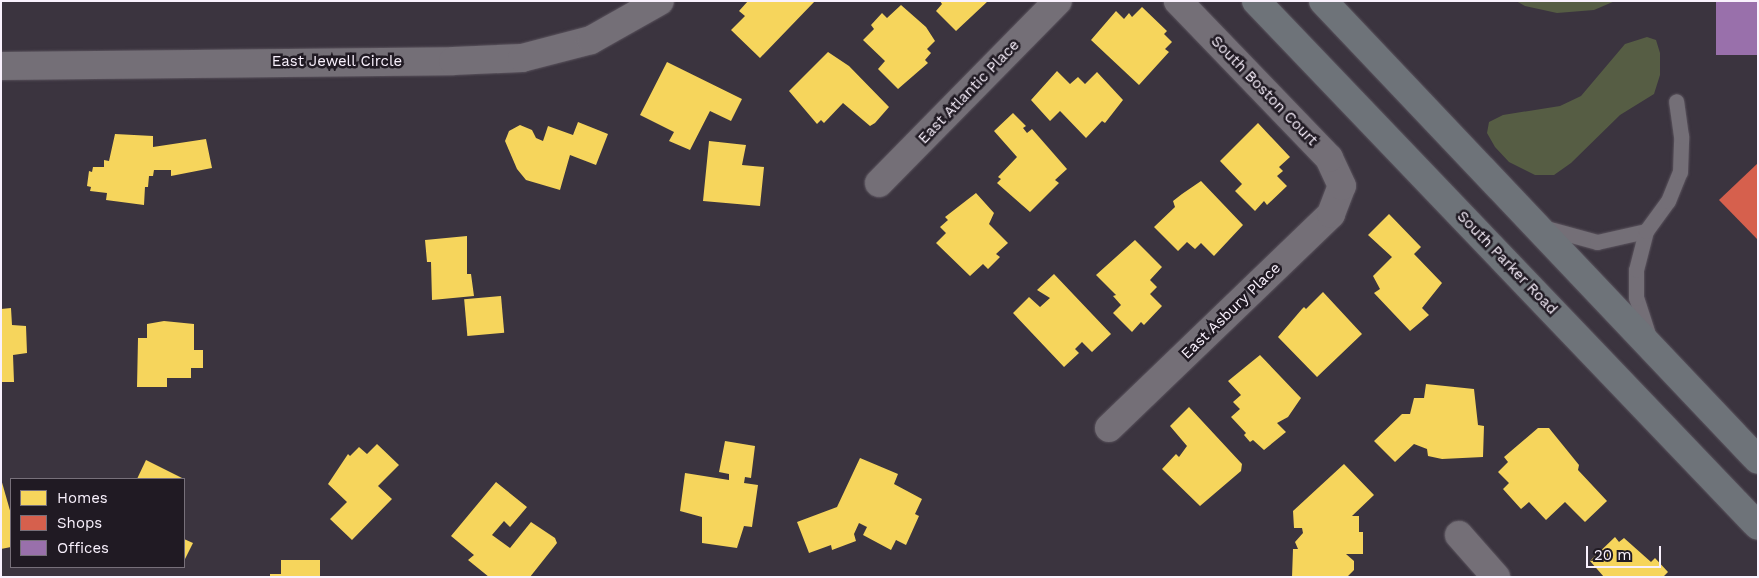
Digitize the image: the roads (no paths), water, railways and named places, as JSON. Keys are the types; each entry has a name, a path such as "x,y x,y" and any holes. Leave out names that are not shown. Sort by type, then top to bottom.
{"main road":[{"name":"South Parker Road","path":"1256,1 1758,526"},
{"path":"1323,1 1758,460"}],"street":[{"name":"East Jewell Circle","path":"1,66 452,61 522,58 591,40 660,1"},
{"name":"East Atlantic Place","path":"880,183 1058,1"},
{"name":"South Boston Court","path":"1178,1 1329,158 1342,186"},
{"name":"East Asbury Place","path":"1109,428 1331,214 1342,186"},
{"path":"1459,535 1496,577"}],"lane":[{"path":"1659,355 1643,323 1636,298 1638,258 1646,231 1668,201 1680,172 1682,136 1676,101"},
{"path":"1529,219 1554,232 1591,241 1620,239 1646,231"}]}
